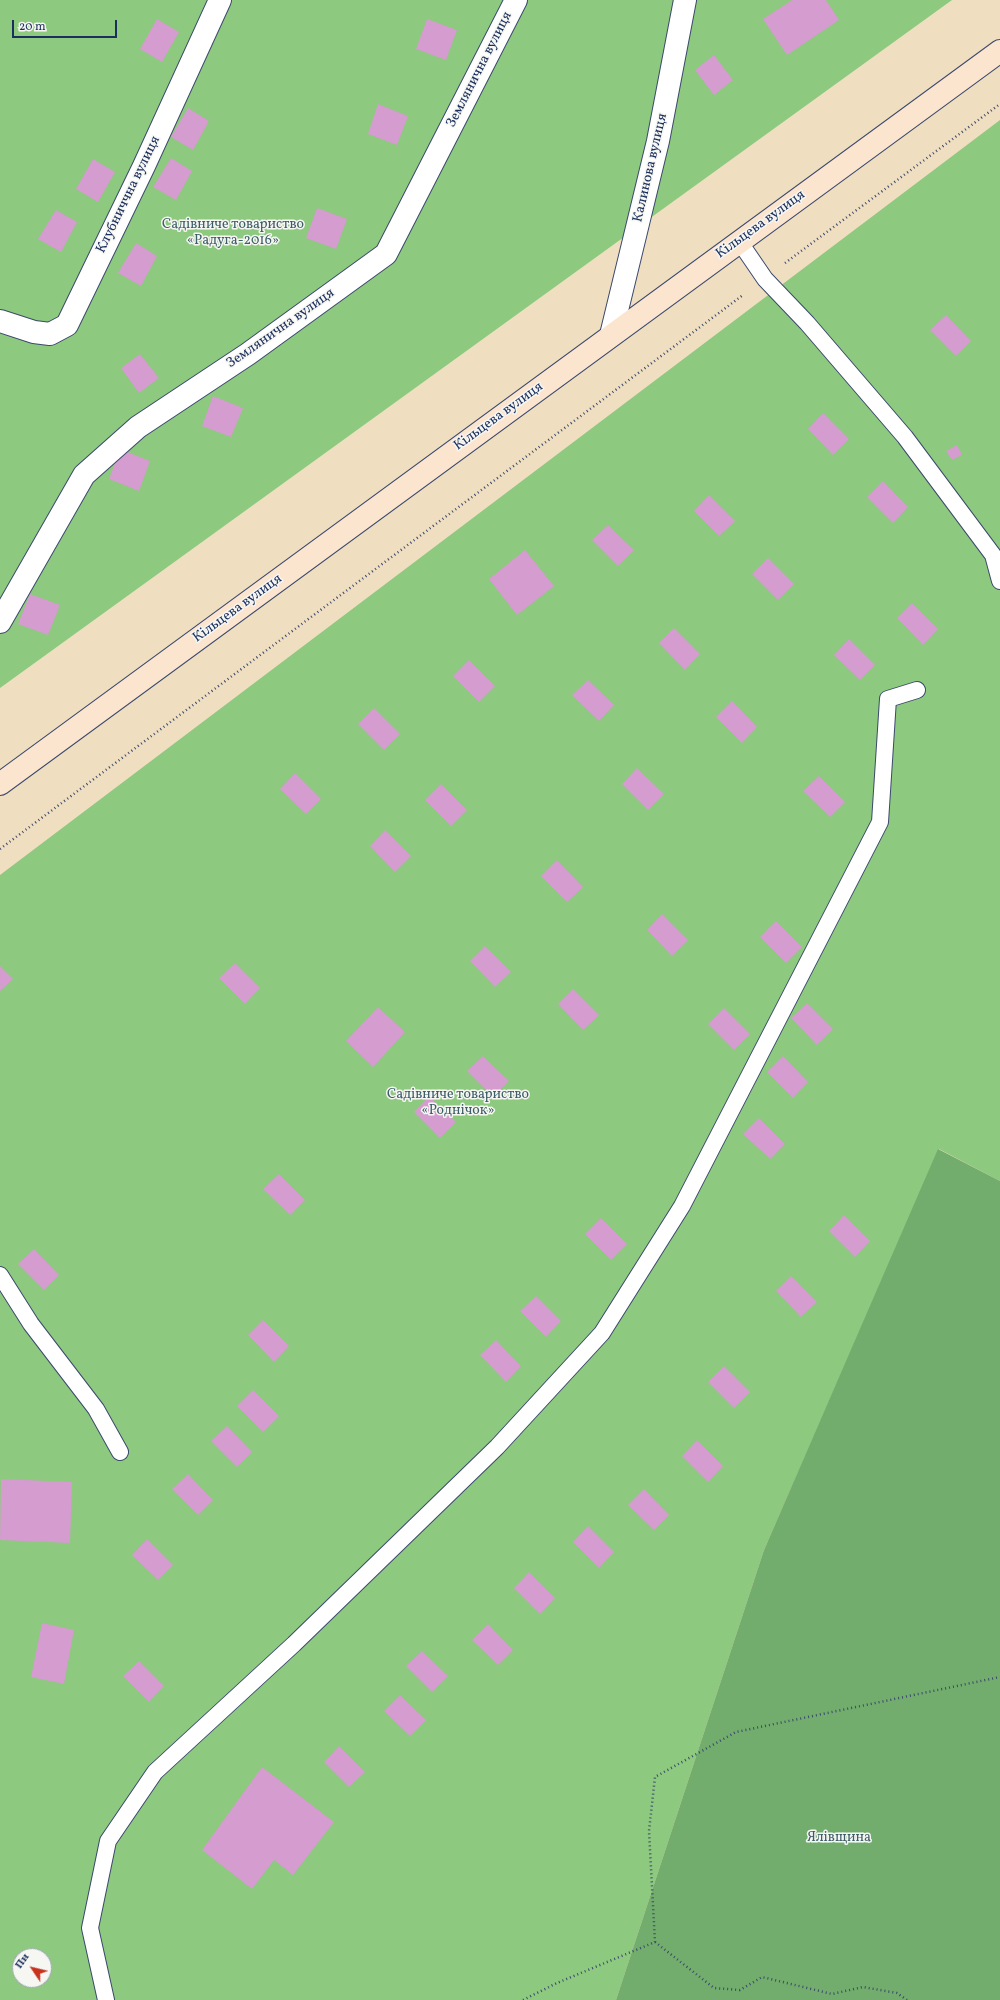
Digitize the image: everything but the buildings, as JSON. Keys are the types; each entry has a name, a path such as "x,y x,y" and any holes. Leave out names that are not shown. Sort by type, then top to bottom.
{"main road":[{"name":"Кільцева вулиця","path":"0,784 739,240 1000,51"}],"street":[{"name":"Клубниччна вулиця","path":"0,321 34,332 50,334 67,326 144,166 220,0"},
{"name":"Землянична вулиця","path":"0,622 84,475 138,427 248,354 386,254 516,0"},
{"name":"Калинова вулиця","path":"611,335 658,142 685,0"}],"lane":[{"path":"739,240 765,279 807,323 905,437 993,555 1000,581"},
{"path":"106,2000 90,1928 108,1841 155,1772 294,1644 497,1447 602,1333 682,1206 880,822 888,699 918,690"},
{"path":"0,1275 31,1324 96,1409 120,1452"}],"path":[{"path":"0,849 1000,104"},
{"path":"907,2000 897,1993 863,1988 832,1994 762,1977 740,1990 714,1988 655,1942 649,1831 655,1777 736,1732 1000,1677"},
{"path":"523,2000 557,1983 655,1942"}],"green space":[{"name":"Садівниче товариство «Радуга-2016»","path":"0,0 952,0 0,688"},
{"name":"Садівниче товариство «Роднічок»","path":"1000,120 1000,1181 939,1149 764,1550 616,2000 0,2000 0,875"},
{"name":"Ялівщина","path":"938,1149 1000,1181 1000,2000 616,2000 764,1550"}]}
